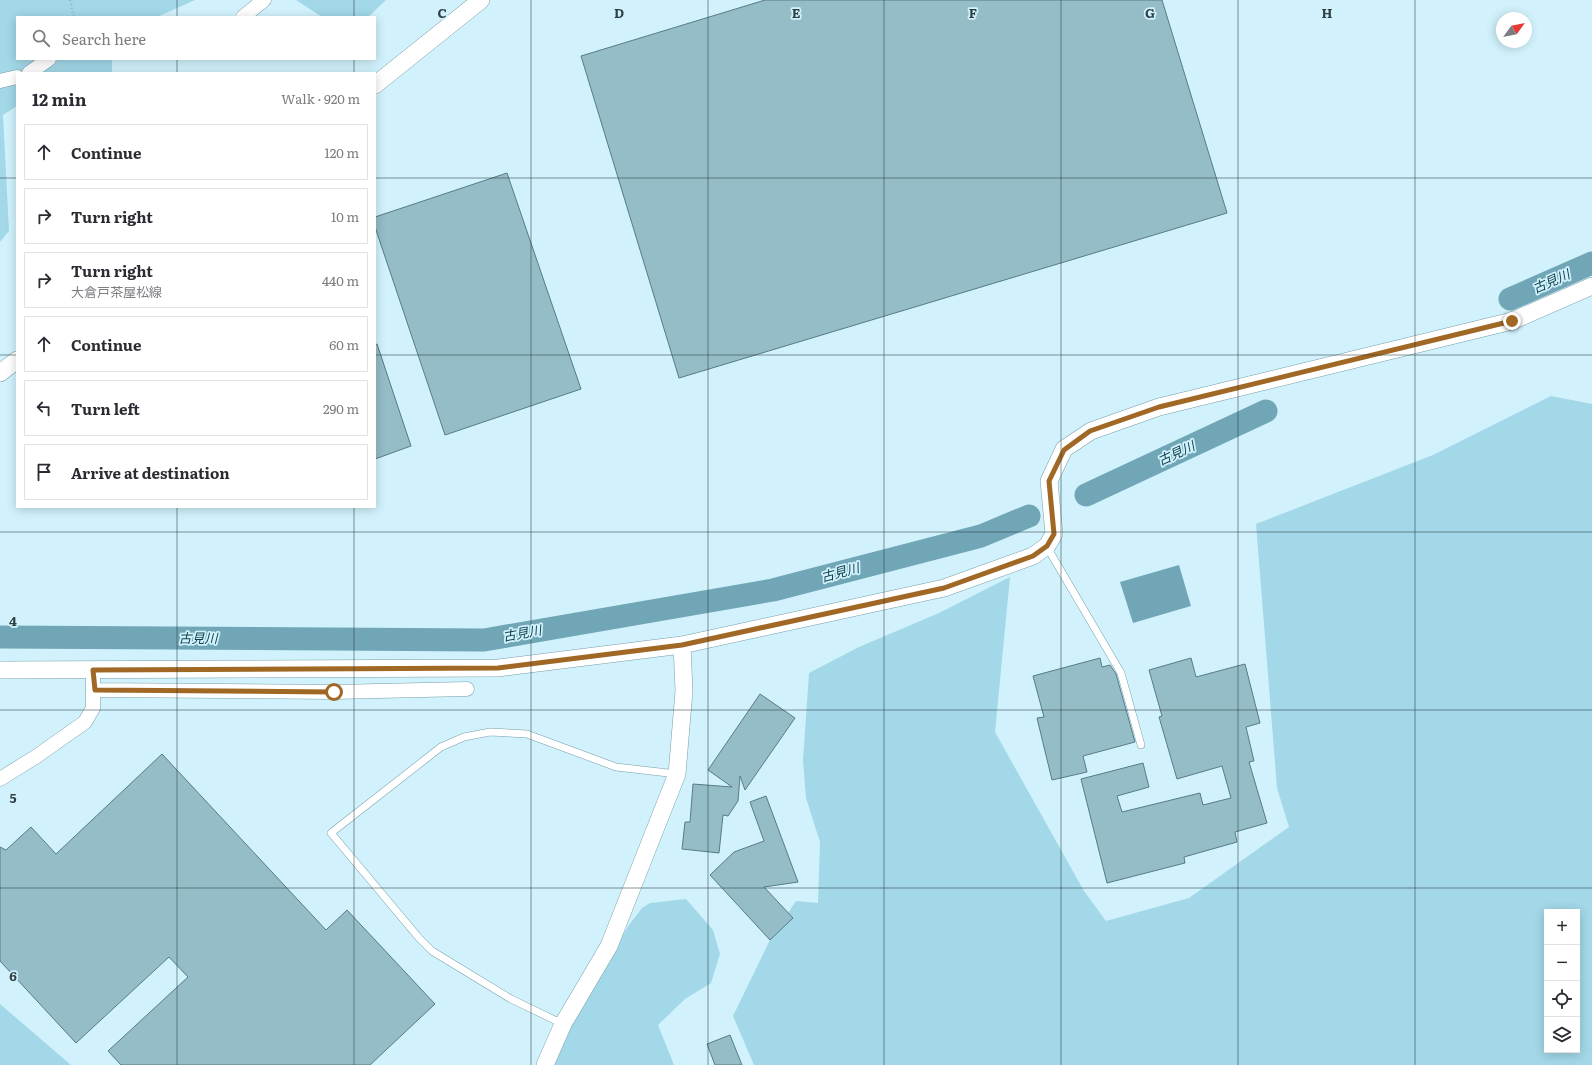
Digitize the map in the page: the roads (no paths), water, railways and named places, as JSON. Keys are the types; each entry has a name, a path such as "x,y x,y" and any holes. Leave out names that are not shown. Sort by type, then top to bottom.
{"street":[{"path":"244,16 264,0"},
{"path":"376,84 481,0"},
{"path":"30,72 48,60"},
{"path":"0,81 16,77"},
{"path":"0,670 498,668 682,645 944,588 1033,556 1047,546 1054,534 1049,481 1064,450 1090,431 1159,407 1512,321 1592,286"},
{"path":"0,373 16,361"},
{"path":"545,1065 563,1024 610,946 677,774 684,691 682,645"},
{"path":"0,779 37,756 85,722 93,708 95,690 93,670"},
{"path":"95,690 334,692 467,689"}],"lane":[{"path":"1047,546 1121,673 1141,745"},
{"path":"563,1024 511,999 432,951 418,938 331,834 441,747 464,737 490,732 527,734 616,767 677,774"}],"waterway":[{"name":"古見川","path":"1510,299 1592,263"},
{"name":"古見川","path":"1086,495 1266,411"},
{"name":"古見川","path":"0,637 484,640 773,590 981,536 1029,516"}]}
